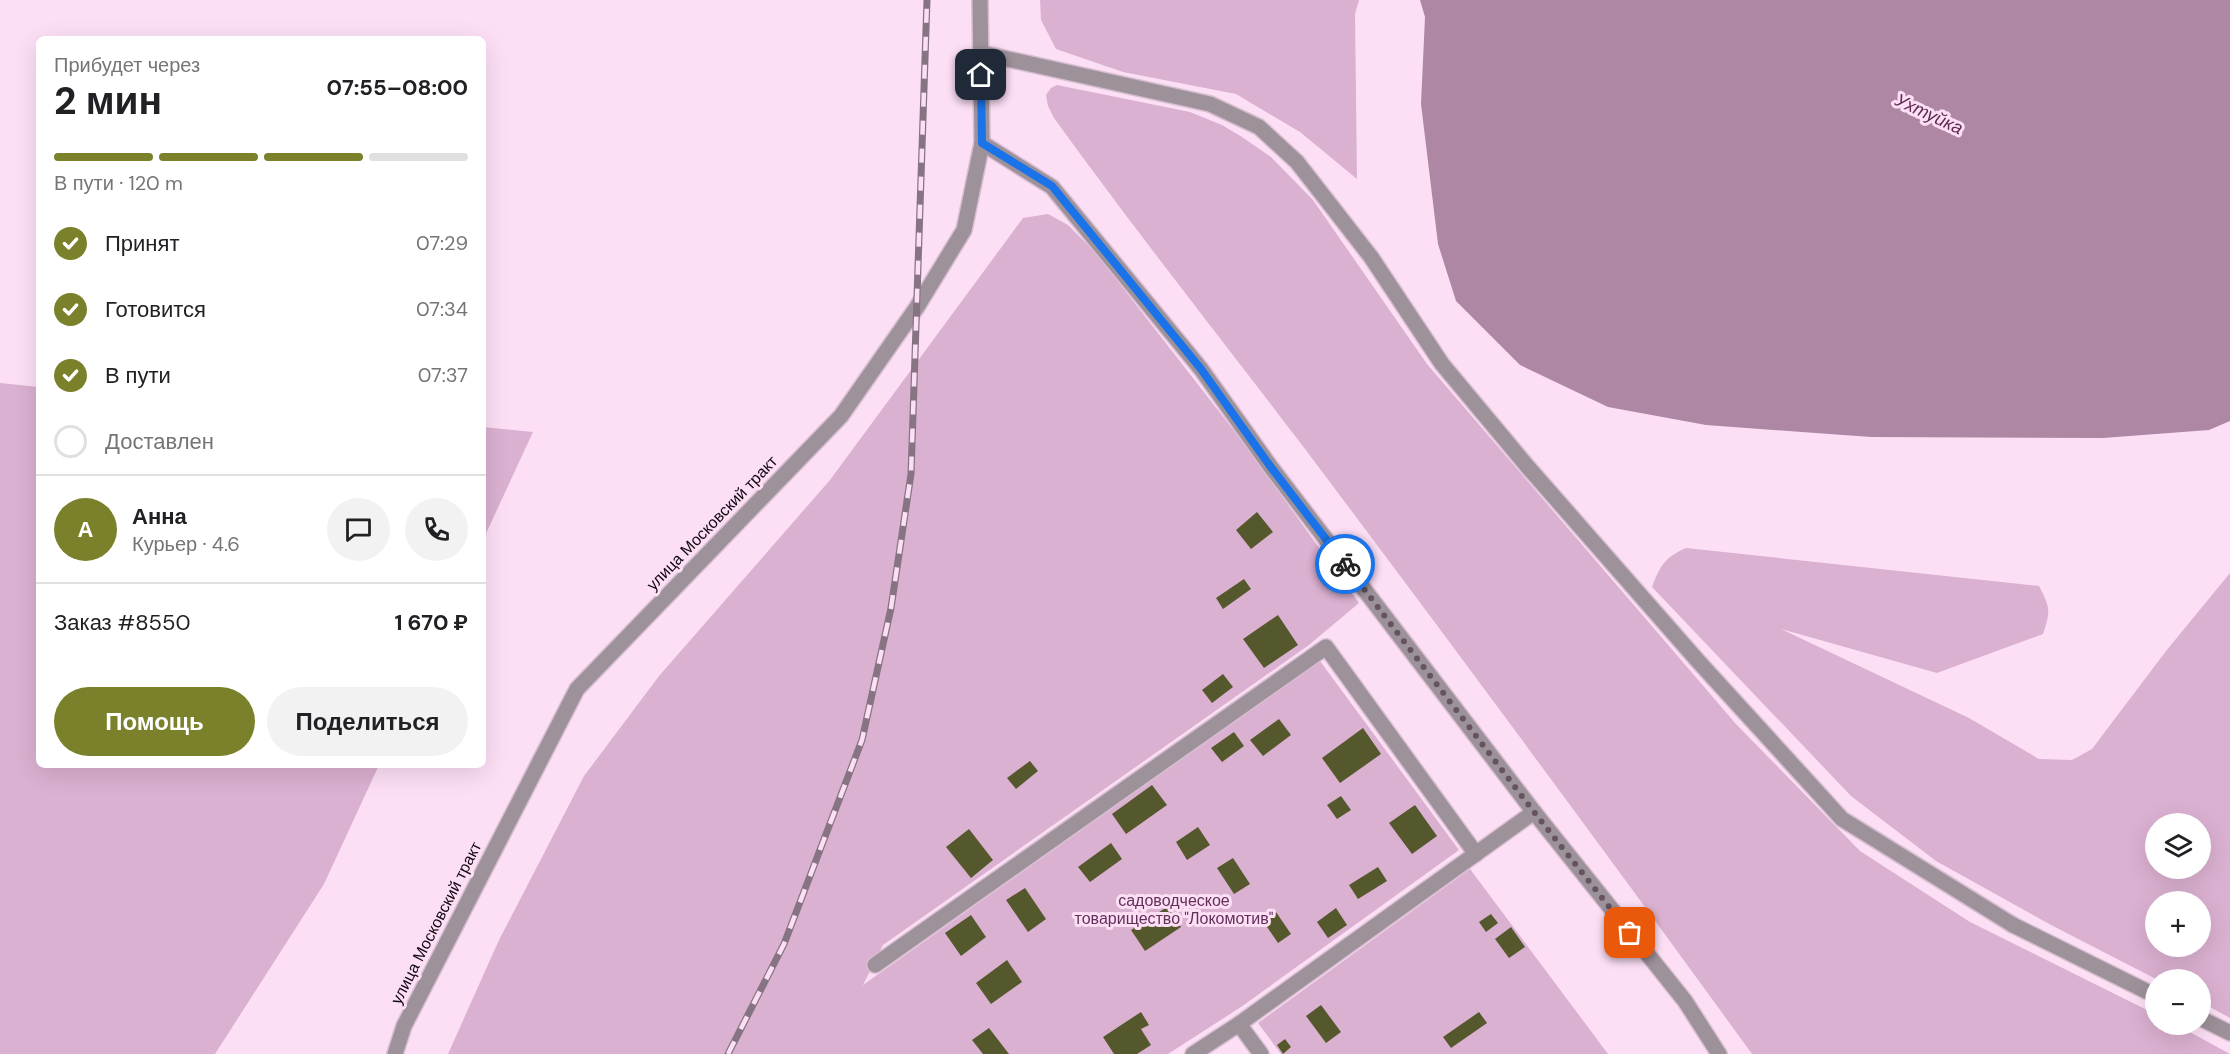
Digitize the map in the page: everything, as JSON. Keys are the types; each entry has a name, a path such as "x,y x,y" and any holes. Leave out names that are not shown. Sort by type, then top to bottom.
{"street":[{"name":"улица Московский тракт","path":"395,1054 404,1026 577,689 841,416 917,307 964,230 982,143 980,0"},
{"path":"981,53 1210,104 1259,128 1297,162 1371,257 1442,364 1520,458 1698,661 1842,819 2013,925 2145,991"},
{"path":"982,143 1052,186 1201,369 1270,466 1534,812 1685,1001 1719,1054"},
{"path":"875,965 1326,647 1476,854"},
{"path":"1193,1054 1239,1024 1534,812"},
{"path":"1239,1024 1260,1054"},
{"path":"2211,1024 2230,1033"}],"green space":[{"path":"1040,0 1359,0 1355,14 1357,179 1300,132 1236,94 1123,72 1056,49 1041,20"},
{"path":"1057,85 1190,112 1222,125 1271,157 1313,200 1427,364 1736,724 1860,851 1970,922 2145,1009 2145,1035 2195,1035 2230,1054 1752,1054 1416,597 1054,118 1046,95 1051,88"},
{"name":"садоводческое товарищество \"Локомотив\"","path":"1048,214 1068,225 1095,252 1242,441 1359,603 1309,645 883,945 863,985 1320,661 1459,850 1241,1007 1168,1054 448,1054 499,940 584,776 659,676 830,480 1023,218"},
{"path":"0,383 36,387 36,768 378,768 324,884 215,1054 0,1054"},
{"path":"486,427 533,432 486,534"},
{"path":"1686,548 2039,586 2048,609 2043,634 1937,673 1781,629 1969,718 2039,759 2072,760 2092,749 2166,651 2230,573 2230,1018 2211,1008 2211,969 2145,969 2145,973 2051,925 1936,861 1851,796 1652,587 1664,563"},
{"path":"1470,869 1608,1054 1281,1054 1258,1023"}],"water":[{"name":"Ухтуйка","path":"1420,0 2230,0 2230,421 2209,430 2103,438 1871,437 1706,425 1608,407 1520,365 1456,301 1438,244 1421,104 1425,17"}],"building":[{"path":"1257,512 1273,532 1251,549 1236,530"},
{"path":"1244,579 1251,589 1223,609 1216,598"},
{"path":"1278,615 1298,645 1264,668 1243,639"},
{"path":"1223,674 1233,687 1212,703 1202,690"},
{"path":"1279,719 1291,735 1263,756 1250,740"},
{"path":"1363,728 1381,754 1340,783 1322,758"},
{"path":"1234,732 1244,746 1222,762 1211,748"},
{"path":"1030,761 1038,771 1016,789 1007,778"},
{"path":"1152,785 1167,805 1126,834 1112,814"},
{"path":"1341,796 1351,810 1337,819 1327,805"},
{"path":"1415,805 1437,836 1412,854 1389,823"},
{"path":"1198,827 1210,845 1187,860 1176,842"},
{"path":"969,829 993,860 971,878 946,847"},
{"path":"1111,843 1122,859 1090,882 1078,867"},
{"path":"1233,858 1250,884 1234,894 1217,868"},
{"path":"1378,867 1387,881 1358,899 1349,885"},
{"path":"1025,888 1046,919 1028,932 1006,900"},
{"path":"1167,907 1181,927 1145,951 1131,930"},
{"path":"1336,908 1347,925 1328,938 1317,922"},
{"path":"1276,912 1291,934 1278,943 1263,921"},
{"path":"1491,914 1498,923 1486,932 1479,922"},
{"path":"971,915 986,937 961,956 945,933"},
{"path":"1511,927 1525,947 1509,958 1495,939"},
{"path":"1007,960 1022,982 991,1004 976,983"},
{"path":"1321,1005 1341,1032 1326,1043 1306,1016"},
{"path":"1141,1012 1149,1025 1141,1029 1151,1045 1137,1054 1114,1054 1103,1037"},
{"path":"1479,1012 1487,1023 1451,1048 1443,1037"},
{"path":"989,1028 1009,1054 983,1054 972,1040"},
{"path":"1285,1039 1291,1047 1283,1054 1277,1045"}],"railway":[{"path":"728,1054 784,944 862,740 891,608 911,474 927,0"}],"way so far":[{"path":"1345,564 1534,812 1630,933"}],"route":[{"path":"981,75 982,143 1052,186 1201,369 1270,466 1345,564"}]}
